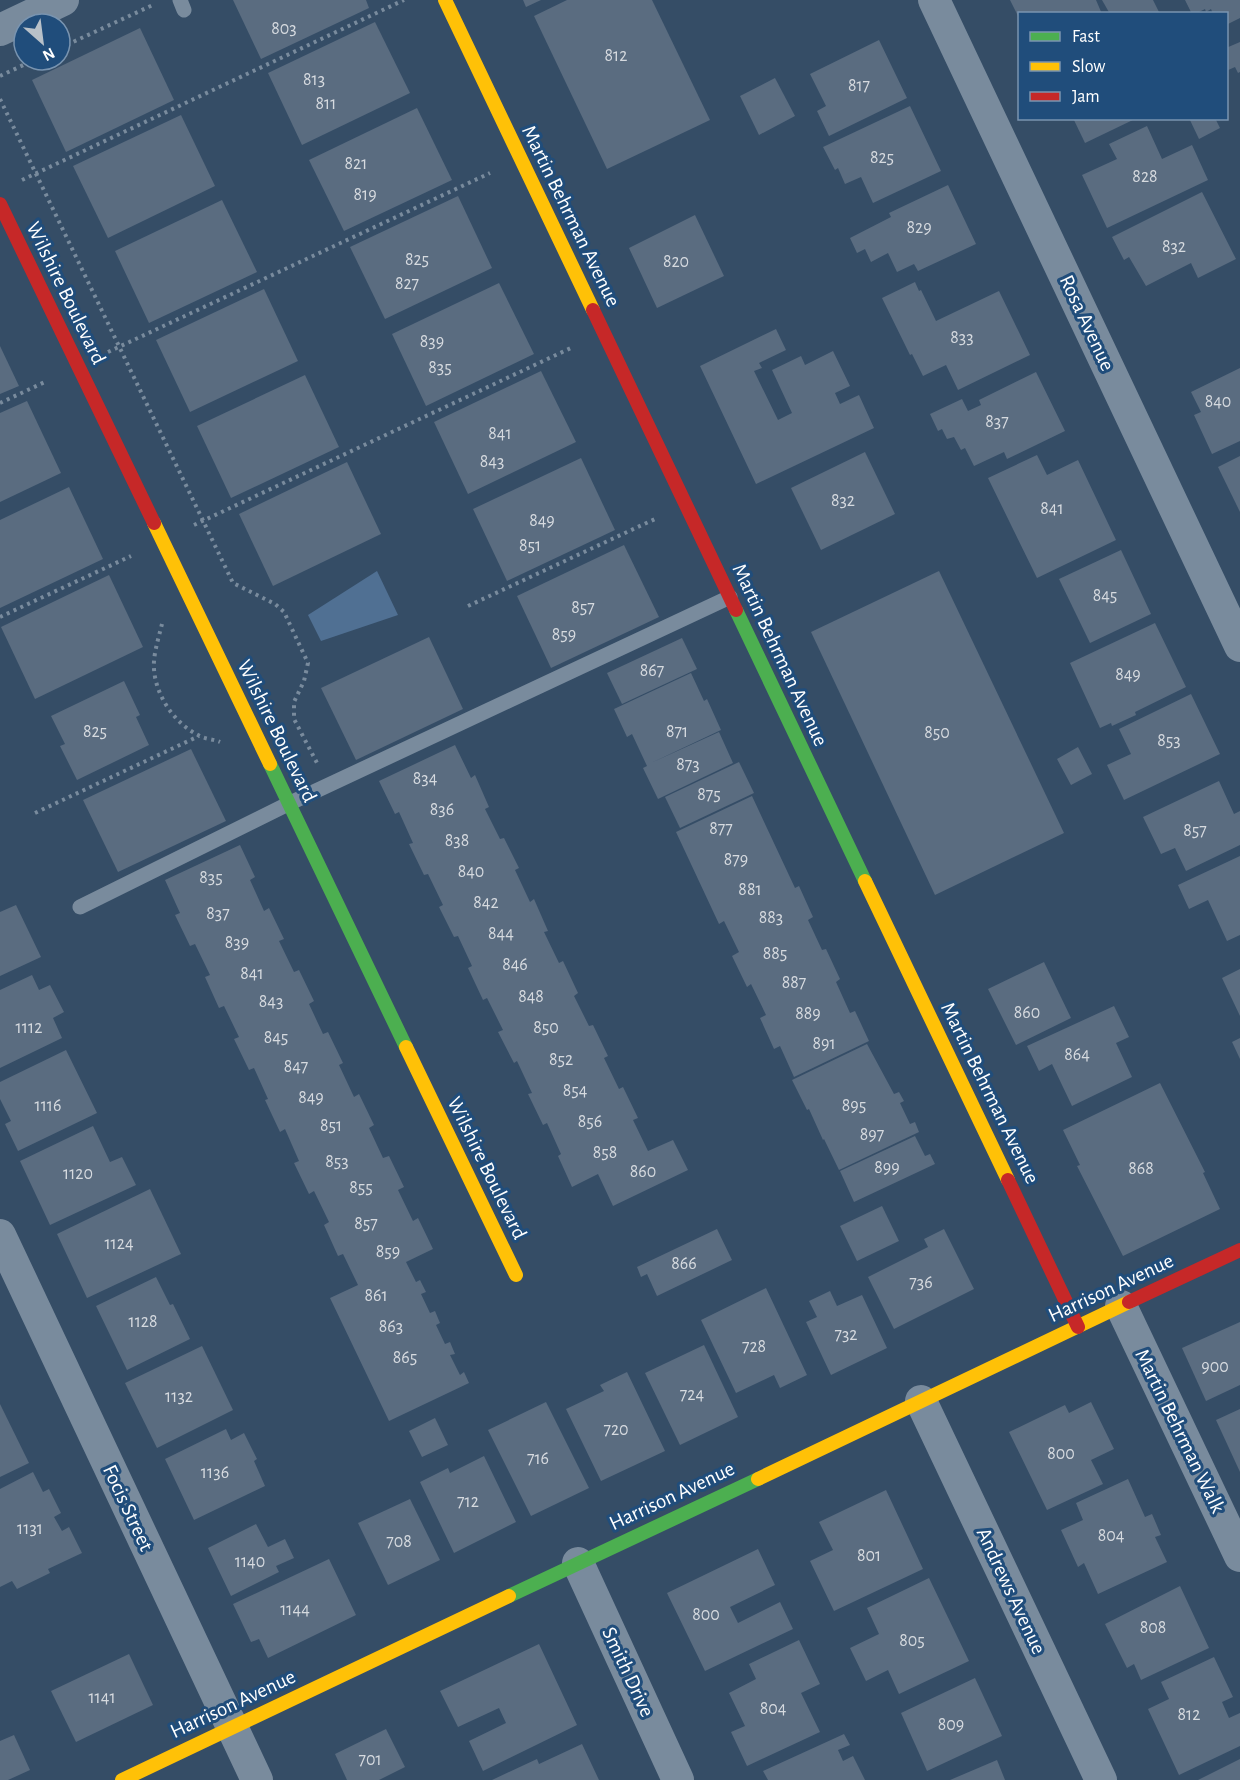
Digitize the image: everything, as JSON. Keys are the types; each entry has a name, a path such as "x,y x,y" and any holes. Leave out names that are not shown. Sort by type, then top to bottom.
{"street":[{"path":"0,30 63,0"},
{"name":"Martin Behrman Avenue","path":"445,0 1078,1327"},
{"name":"Rosa Avenue","path":"934,0 1240,646"},
{"name":"Wilshire Boulevard","path":"0,204 516,1275"},
{"name":"Focis Street","path":"0,1235 257,1780"},
{"name":"Harrison Avenue","path":"122,1780 1240,1250"},
{"name":"Martin Behrman Walk","path":"1121,1306 1240,1557"},
{"name":"Andrews Avenue","path":"921,1401 1101,1780"},
{"name":"Smith Drive","path":"578,1563 678,1780"}],"lane":[{"path":"80,907 288,804 730,597"}],"path":[{"path":"72,42 164,0"},
{"path":"18,182 404,0"},
{"path":"0,99 233,583 275,604 284,612 308,663 304,681 294,702 294,719 328,786"},
{"path":"0,403 520,159"},
{"path":"0,617 604,333"},
{"path":"468,606 686,505"},
{"path":"35,813 199,736"}],"water":[{"path":"377,571 398,615 321,641 308,615"}],"building":[{"path":"233,0 366,0 369,8 261,59"},
{"path":"523,0 541,0 526,7"},
{"path":"567,0 652,0 710,120 607,169 534,16"},
{"path":"1010,0 1096,0 1101,12 1018,12 1018,16"},
{"path":"1102,0 1153,0 1159,12 1109,12"},
{"path":"1185,0 1240,0 1240,18 1228,24 1228,12 1212,12 1211,9 1206,12 1205,9 1191,12"},
{"path":"375,22 410,93 302,145 268,73"},
{"path":"140,28 174,100 66,152 32,80 49,72 72,72 72,61"},
{"path":"879,40 907,98 829,136 817,111 826,106 810,74"},
{"path":"1240,42 1240,72 1238,73 1235,67 1228,70 1228,47"},
{"path":"775,78 795,116 759,135 740,96"},
{"path":"910,106 941,171 873,203 861,177 845,184 838,168 835,170 823,147"},
{"path":"417,108 452,180 344,231 309,160"},
{"path":"181,115 215,186 108,238 73,166"},
{"path":"1074,120 1133,120 1085,143"},
{"path":"1190,120 1216,120 1220,128 1199,139"},
{"path":"1147,126 1162,159 1192,145 1208,180 1107,228 1082,175 1117,159 1109,144"},
{"path":"948,185 976,244 918,271 914,264 897,272 888,253 871,262 865,249 857,253 850,238 891,217 889,213"},
{"path":"1202,192 1236,259 1198,278 1191,263 1146,286 1129,257 1124,260 1112,237"},
{"path":"458,196 492,268 385,319 350,247"},
{"path":"222,200 257,272 149,323 115,251"},
{"path":"695,215 724,276 657,308 629,248"},
{"path":"915,282 936,321 999,291 1030,355 958,390 946,365 923,376 882,298"},
{"path":"499,283 534,354 426,406 392,334"},
{"path":"264,289 298,361 190,412 156,340"},
{"path":"776,329 786,350 759,363 762,368 754,371 778,420 792,413 772,370 801,356 805,365 833,351 850,386 835,393 840,404 859,395 874,428 756,484 700,366"},
{"path":"0,346 19,386 0,394"},
{"path":"1240,368 1240,441 1212,454 1194,415 1201,412 1191,392"},
{"path":"541,371 576,442 468,494 434,422"},
{"path":"1036,372 1065,431 1007,459 1004,452 974,466 965,448 961,450 954,437 947,439 942,429 938,431 930,414 962,399 968,411 981,405 979,400"},
{"path":"305,375 339,447 231,498 197,426"},
{"path":"27,401 61,473 0,502 0,413"},
{"path":"865,452 895,514 821,550 791,488"},
{"path":"1037,455 1047,475 1078,460 1116,540 1037,578 988,478"},
{"path":"1240,456 1240,512 1218,467"},
{"path":"581,458 615,530 507,581 473,509"},
{"path":"347,462 381,534 273,586 239,514"},
{"path":"69,487 103,559 0,608 0,520"},
{"path":"624,545 659,617 551,668 517,596"},
{"path":"1121,550 1151,614 1090,643 1059,579"},
{"path":"939,571 1064,833 935,895 811,632"},
{"path":"109,575 143,647 35,699 1,627"},
{"path":"1155,623 1186,687 1135,712 1136,715 1112,726 1111,723 1100,728 1070,663"},
{"path":"429,637 463,709 356,760 321,688"},
{"path":"682,638 697,669 622,704 607,673"},
{"path":"691,673 704,701 707,699 721,730 651,763 719,732 733,763 658,799 643,768 647,766 632,734 627,737 614,709"},
{"path":"124,681 140,715 136,717 149,745 77,780 60,746 65,744 51,716"},
{"path":"1191,694 1220,754 1124,800 1107,765 1131,754 1119,729"},
{"path":"455,745 471,778 475,775 489,807 485,809 500,839 504,838 519,868 515,870 530,902 534,899 548,931 544,932 559,963 563,961 578,993 574,996 589,1026 593,1025 608,1056 604,1058 619,1089 623,1087 638,1118 633,1120 648,1151 673,1140 688,1170 613,1206 598,1174 572,1187 547,1123 543,1125 528,1094 532,1093 517,1061 514,1063 498,1032 503,1030 487,998 483,1000 468,968 472,966 458,936 454,937 439,907 443,905 428,874 424,875 409,844 413,843 399,812 395,814 379,781"},
{"path":"1078,747 1092,774 1071,785 1057,759"},
{"path":"191,749 226,821 118,872 83,800"},
{"path":"739,762 754,793 680,828 665,797"},
{"path":"1219,781 1234,814 1240,811 1240,845 1186,871 1175,848 1161,854 1143,817"},
{"path":"752,796 795,888 799,886 813,917 808,920 822,950 826,949 840,979 836,982 850,1013 855,1011 869,1041 794,1077 780,1046 774,1049 760,1018 766,1015 751,984 747,987 732,956 739,952 724,921 719,924 676,832"},
{"path":"240,845 255,877 250,880 264,911 269,908 284,939 279,941 294,972 299,970 314,1001 309,1004 323,1034 328,1032 343,1063 339,1065 354,1097 359,1094 374,1125 369,1128 383,1158 389,1156 404,1187 398,1190 413,1221 418,1218 433,1249 406,1262 416,1282 420,1280 426,1292 421,1294 430,1313 435,1311 440,1323 436,1325 445,1344 450,1342 455,1354 450,1355 460,1375 464,1372 469,1383 389,1421 330,1298 358,1285 343,1254 338,1256 324,1225 329,1222 314,1191 309,1194 294,1163 299,1161 285,1129 280,1132 265,1100 268,1099 254,1068 249,1070 234,1039 239,1037 224,1006 219,1008 205,977 210,975 195,944 190,946 175,915 180,913 165,880"},
{"path":"1240,856 1240,935 1227,941 1208,900 1189,909 1178,885"},
{"path":"16,905 41,957 0,976 0,912"},
{"path":"1044,962 1071,1018 1016,1045 988,989"},
{"path":"1240,969 1240,1016 1222,978"},
{"path":"32,975 39,990 50,985 64,1012 53,1018 62,1038 0,1068 0,990"},
{"path":"1114,1006 1129,1037 1116,1043 1132,1077 1072,1106 1052,1064 1039,1071 1027,1046"},
{"path":"1240,1038 1240,1059 1232,1042"},
{"path":"867,1044 894,1094 899,1092 904,1101 900,1103 910,1124 915,1122 919,1132 839,1170 792,1080"},
{"path":"66,1050 97,1113 18,1151 5,1124 11,1121 0,1099 0,1082"},
{"path":"1160,1083 1205,1172 1203,1173 1220,1209 1123,1256 1077,1166 1080,1165 1063,1130"},
{"path":"93,1126 110,1162 122,1157 136,1185 50,1225 20,1161"},
{"path":"915,1136 925,1156 930,1154 935,1164 854,1202 840,1171"},
{"path":"150,1189 181,1254 87,1298 57,1234"},
{"path":"882,1206 899,1241 857,1261 840,1226"},
{"path":"717,1229 732,1260 657,1296 647,1274 641,1277 637,1267"},
{"path":"944,1229 974,1289 894,1329 868,1277 928,1247 924,1239"},
{"path":"156,1277 170,1305 173,1304 190,1339 127,1370 96,1306"},
{"path":"766,1288 807,1375 780,1388 774,1375 736,1393 701,1320"},
{"path":"830,1291 837,1306 862,1295 887,1348 831,1375 806,1322 817,1317 809,1301"},
{"path":"1240,1322 1240,1385 1206,1401 1182,1348"},
{"path":"704,1345 738,1417 680,1445 645,1373"},
{"path":"202,1346 233,1410 157,1448 125,1383"},
{"path":"627,1372 665,1451 601,1481 566,1409 604,1391 600,1385"},
{"path":"546,1402 589,1488 531,1516 488,1430"},
{"path":"1091,1402 1114,1449 1091,1460 1103,1484 1047,1510 1009,1432 1065,1405 1069,1413"},
{"path":"0,1404 29,1463 0,1477"},
{"path":"1240,1409 1240,1472 1216,1420"},
{"path":"435,1418 448,1445 422,1457 409,1431"},
{"path":"226,1429 231,1440 244,1433 257,1459 254,1461 265,1486 194,1520 165,1459"},
{"path":"484,1456 516,1522 454,1553 420,1482 448,1468 450,1473"},
{"path":"33,1472 43,1492 49,1489 61,1513 54,1517 62,1531 69,1527 82,1553 48,1569 50,1573 17,1589 12,1581 0,1587 0,1489"},
{"path":"1128,1479 1145,1517 1152,1514 1161,1535 1155,1537 1167,1562 1098,1594 1084,1563 1078,1567 1061,1530 1083,1520 1076,1503"},
{"path":"886,1490 923,1569 834,1611 810,1561 833,1550 819,1522"},
{"path":"410,1499 440,1560 388,1585 358,1523"},
{"path":"256,1524 268,1547 285,1539 294,1558 276,1566 279,1572 231,1596 208,1548"},
{"path":"758,1549 775,1585 730,1607 738,1623 780,1602 793,1629 705,1671 667,1593"},
{"path":"329,1559 356,1615 268,1658 259,1639 251,1642 233,1604"},
{"path":"929,1578 969,1661 899,1694 888,1670 866,1681 850,1648 879,1634 867,1608"},
{"path":"1180,1586 1209,1648 1141,1680 1134,1664 1127,1668 1105,1624"},
{"path":"799,1640 820,1684 801,1693 820,1732 747,1766 731,1732 745,1726 729,1693 756,1679 749,1664"},
{"path":"539,1644 577,1725 483,1771 469,1741 506,1723 499,1708 458,1727 440,1691"},
{"path":"129,1654 153,1705 76,1742 51,1691"},
{"path":"1214,1657 1233,1697 1222,1702 1229,1718 1240,1713 1240,1746 1179,1775 1148,1709 1169,1699 1161,1682"},
{"path":"975,1678 1002,1736 927,1771 901,1713"},
{"path":"386,1729 405,1767 379,1780 347,1780 335,1754"},
{"path":"844,1734 850,1745 838,1750 843,1761 853,1756 865,1780 768,1780 763,1771"},
{"path":"14,1735 30,1770 8,1780 0,1780 0,1741"},
{"path":"582,1744 599,1780 492,1780 537,1759 539,1764"},
{"path":"1240,1759 1240,1780 1198,1780"},
{"path":"997,1760 1005,1780 950,1780"}],"traffic: fast":[{"path":"736,610 865,881"},
{"path":"270,764 406,1047"},
{"path":"509,1596 758,1479"}],"traffic: slow":[{"path":"445,0 593,310"},
{"path":"154,523 270,764"},
{"path":"865,881 1008,1180"},
{"path":"406,1047 516,1275"},
{"path":"758,1479 1129,1302"},
{"path":"122,1780 509,1596"}],"traffic: jam":[{"path":"0,204 154,523"},
{"path":"593,310 736,610"},
{"path":"1008,1180 1078,1327"},
{"path":"1129,1302 1240,1250"}]}
